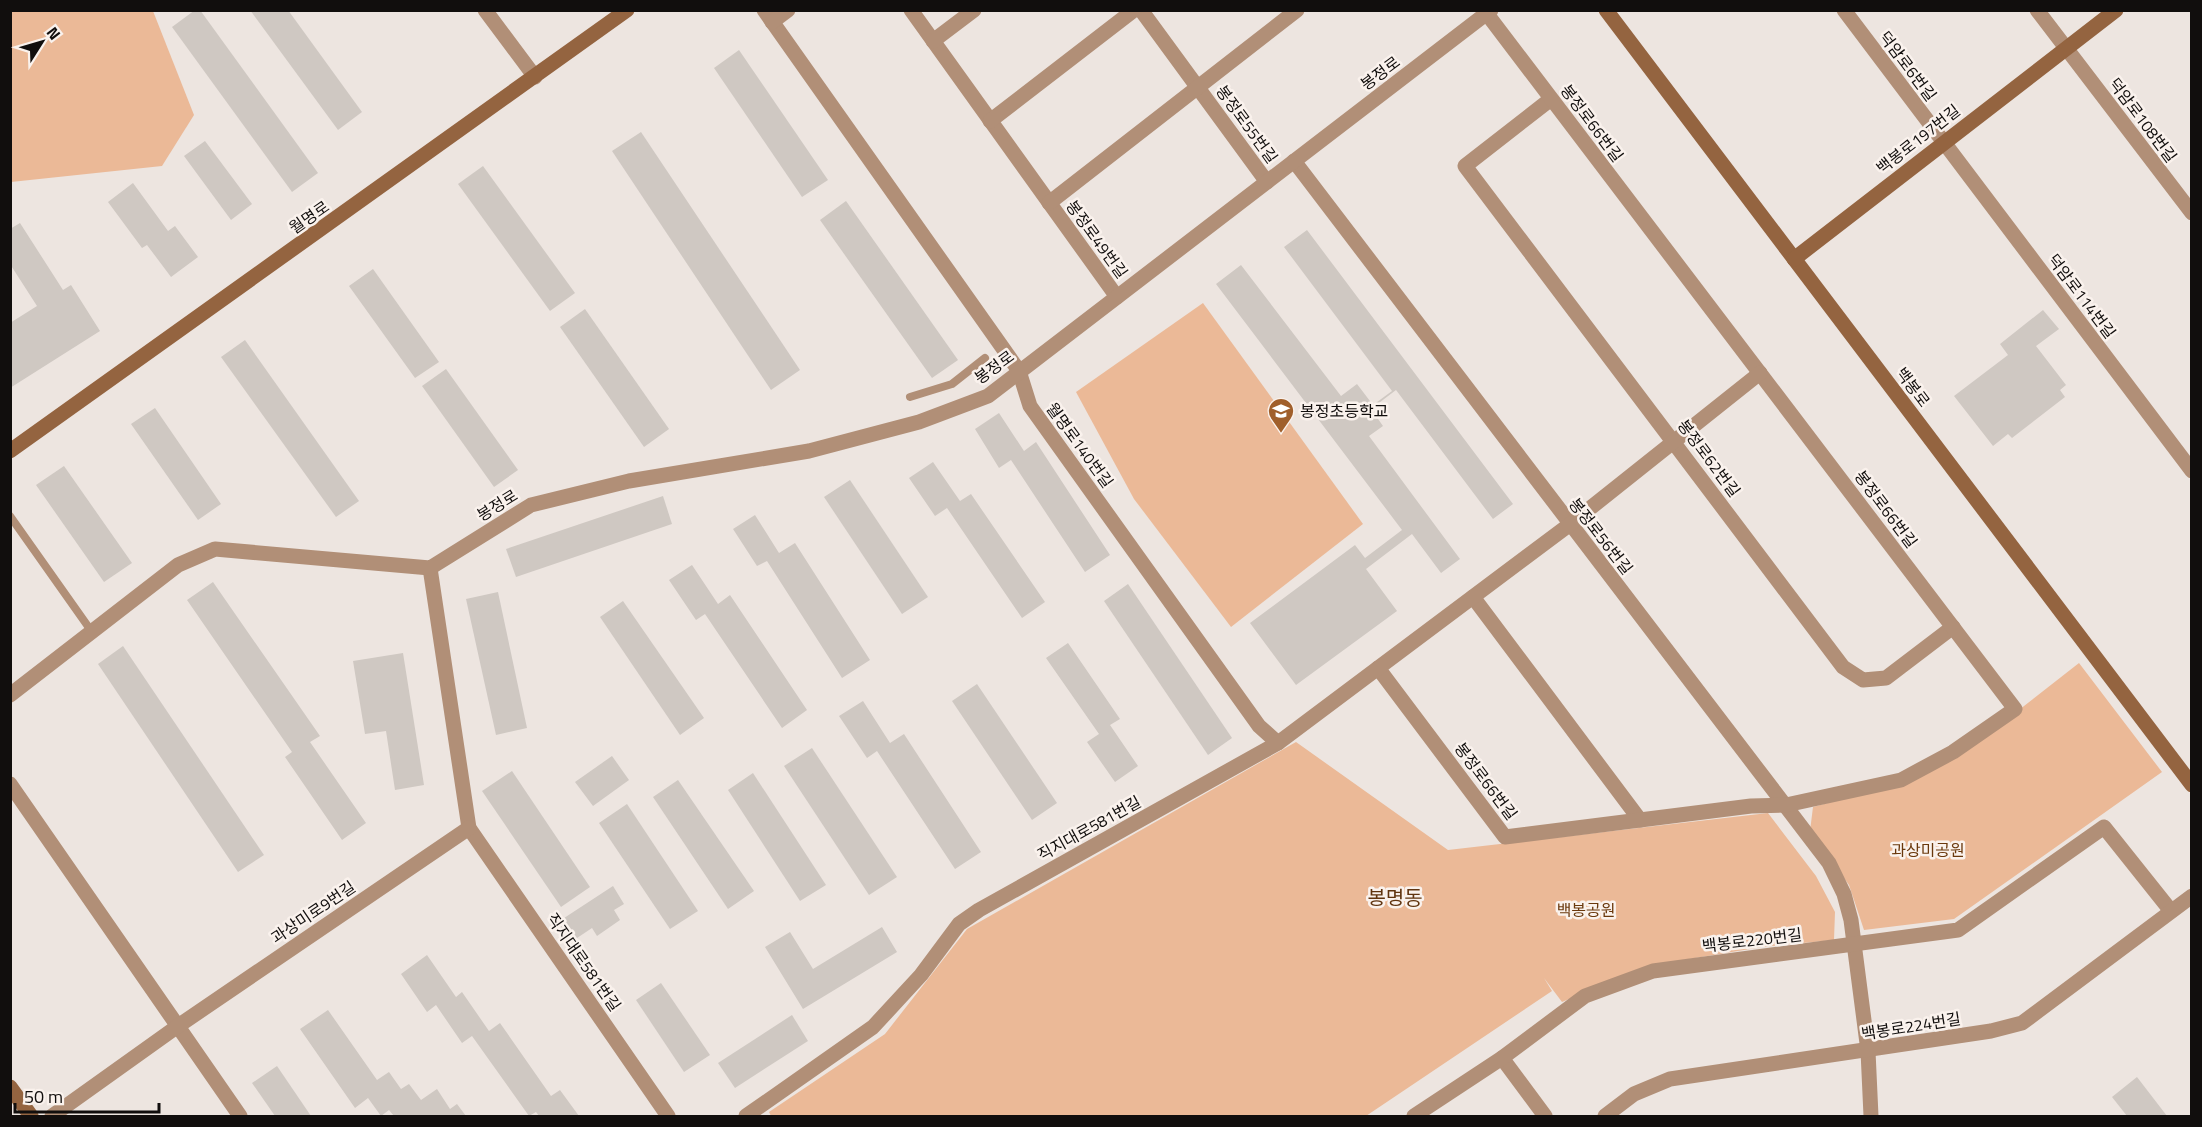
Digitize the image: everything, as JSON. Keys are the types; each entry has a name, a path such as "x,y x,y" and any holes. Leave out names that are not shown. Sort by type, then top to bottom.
{"street":[{"path":"485,10 535,78"},
{"name":"월명로","path":"10,451 535,78 627,10"},
{"path":"768,16 788,10"},
{"name":"봉정로49번길","path":"910,10 1117,297"},
{"path":"933,41 974,10"},
{"path":"990,121 1134,10"},
{"name":"봉정로55번길","path":"1142,10 1267,182"},
{"name":"백봉로","path":"1606,10 2192,785"},
{"name":"덕암로6번길","path":"1844,10 1943,143"},
{"name":"덕암로108번길","path":"2037,10 2192,213"},
{"name":"백봉로197번길","path":"1794,259 2116,10"},
{"name":"봉정로55번길","path":"1119,148 1295,12"},
{"name":"봉정로66번길","path":"1378,668 1505,837 1750,806 1786,805 1901,780 1953,752 2015,709 1487,12"},
{"name":"봉정로","path":"430,568 531,505 629,480 809,451 919,422 988,396 1487,12"},
{"name":"월명로140번길","path":"768,16 1019,371 1030,406 1260,726 1278,743"},
{"name":"봉정로62번길","path":"1551,99 1465,166 1843,667 1863,681 1886,678 1953,627"},
{"name":"덕암로114번길","path":"1943,143 2192,471"},
{"name":"봉정로49번길","path":"1049,202 1119,148"},
{"name":"봉정로56번길","path":"1294,161 1569,525 1829,863 1844,894 1855,945 1868,1051 1871,1116"},
{"name":"직지대로581번길","path":"746,1116 873,1027 921,975 959,924 979,910 1278,743 1569,525 1760,373"},
{"path":"10,695 178,565 214,549 430,568 469,828"},
{"path":"1473,597 1640,820"},
{"path":"10,784 240,1116"},
{"name":"백봉로220번길","path":"1414,1116 1502,1058 1585,996 1623,980 1653,971 1959,930 2104,827 2171,911"},
{"name":"직지대로581번길","path":"469,828 668,1116"},
{"name":"과상미로9번길","path":"52,1116 178,1026 469,828"},
{"name":"백봉로224번길","path":"1605,1116 1634,1094 1670,1079 1868,1051 1991,1031 2022,1023 2192,896"},
{"path":"1502,1058 1545,1116"},
{"path":"10,1087 31,1116"}],"lane":[{"path":"910,397 952,384 985,358"},
{"path":"10,516 92,632"}],"green space":[{"path":"11,10 153,11 194,115 162,166 11,182"},
{"path":"1203,303 1363,524 1231,627 1134,499 1076,392"},
{"name":"과상미공원","path":"2079,663 2162,772 1954,919 1864,930 1849,885 1810,831 1813,807 1901,783 2015,713"},
{"name":"백봉공원","path":"1296,742 1448,850 1768,813 1816,876 1835,912 1834,940 1762,947 1647,966 1562,1002 1544,978 1552,991 1366,1116 771,1116 769,1112 885,1034 967,929"}],"building":[{"path":"195,10 200,10 318,173 292,192 172,27"},
{"path":"250,10 288,10 362,112 338,130"},
{"path":"739,50 828,180 802,197 714,68"},
{"path":"641,132 800,370 771,390 612,151"},
{"path":"205,141 252,204 231,220 184,156"},
{"path":"483,166 575,293 550,311 458,184"},
{"path":"133,183 168,231 175,226 198,257 171,277 147,245 142,248 108,202"},
{"path":"846,201 958,360 932,378 820,220"},
{"path":"20,223 63,290 71,285 100,331 10,388 10,323 37,306 10,264 10,229"},
{"path":"1307,230 1513,504 1493,519 1396,390 1371,409 1383,426 1369,436 1460,559 1441,573 1412,534 1366,569 1397,611 1296,685 1250,623 1355,545 1365,558 1402,530 1216,284 1241,265 1341,396 1357,384 1373,405 1392,391 1284,247"},
{"path":"373,269 439,362 415,378 349,286"},
{"path":"585,309 669,429 644,447 560,327"},
{"path":"2043,310 2059,329 2036,346 2066,385 2060,390 2065,397 2012,438 2008,434 1993,446 1954,396 2008,355 2000,344"},
{"path":"245,340 359,501 336,517 221,357"},
{"path":"446,369 518,470 494,487 422,386"},
{"path":"155,408 221,504 198,520 131,424"},
{"path":"999,413 1024,451 1036,442 1110,555 1085,572 1011,460 999,468 975,429"},
{"path":"933,462 960,501 971,494 1045,602 1022,618 947,508 935,516 909,478"},
{"path":"64,466 132,563 104,582 36,485"},
{"path":"850,480 928,597 902,614 824,497"},
{"path":"663,496 672,524 516,577 506,549"},
{"path":"755,515 779,553 795,543 870,660 842,678 767,561 757,566 733,529"},
{"path":"692,565 718,604 730,595 807,710 782,728 705,614 696,620 669,580"},
{"path":"213,582 320,736 310,742 366,823 342,840 285,757 292,752 187,600"},
{"path":"1128,584 1232,738 1208,755 1104,601"},
{"path":"498,592 527,728 496,735 466,599"},
{"path":"623,601 704,718 680,735 600,617"},
{"path":"1068,643 1120,719 1110,725 1138,766 1115,782 1087,742 1099,734 1046,658"},
{"path":"123,646 264,855 238,872 98,664"},
{"path":"403,653 424,785 395,790 386,731 365,734 353,661"},
{"path":"977,684 1057,803 1032,820 952,701"},
{"path":"863,701 890,743 904,734 981,852 955,869 877,751 867,758 839,716"},
{"path":"812,748 897,877 869,895 784,766"},
{"path":"612,756 629,780 593,806 575,782"},
{"path":"512,771 590,887 561,907 482,791"},
{"path":"753,773 826,885 800,901 728,790"},
{"path":"678,780 754,891 728,909 653,797"},
{"path":"627,804 698,911 670,929 599,823"},
{"path":"613,886 624,904 614,910 620,920 597,936 592,928 571,942 558,922"},
{"path":"882,927 897,952 803,1009 765,947 790,932 813,969"},
{"path":"427,955 456,997 462,992 489,1031 500,1023 551,1096 560,1090 579,1116 539,1116 536,1112 529,1116 472,1036 462,1043 436,1005 427,1012 401,974"},
{"path":"661,983 710,1055 684,1072 636,1000"},
{"path":"328,1010 377,1080 389,1072 401,1089 409,1084 421,1100 437,1089 450,1109 457,1104 466,1116 394,1116 389,1110 381,1116 368,1098 355,1108 300,1029"},
{"path":"792,1015 808,1041 735,1088 718,1063"},
{"path":"277,1066 311,1116 275,1116 252,1083"},
{"path":"2137,1077 2167,1116 2127,1116 2112,1097"}],"place":[{"name":"봉정초등학교","path":"1281,434"}],"district":[{"name":"봉명동","path":"1395,897"}]}
